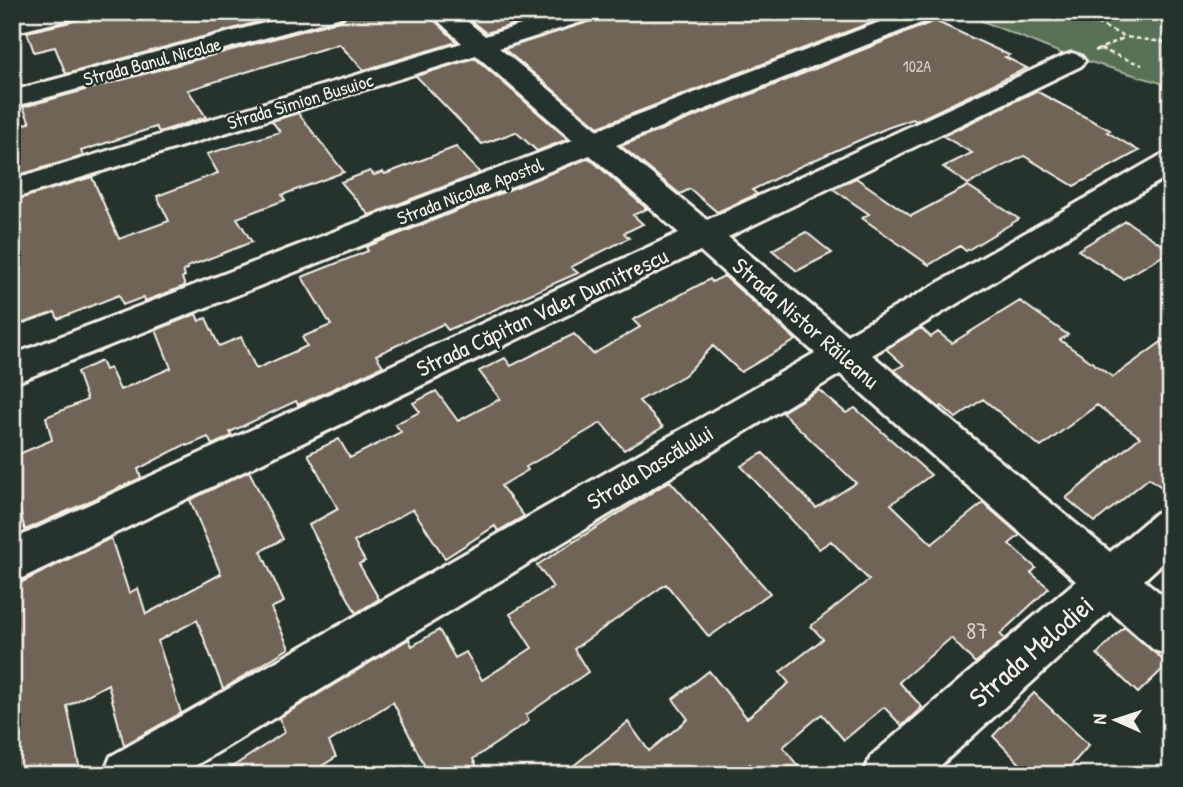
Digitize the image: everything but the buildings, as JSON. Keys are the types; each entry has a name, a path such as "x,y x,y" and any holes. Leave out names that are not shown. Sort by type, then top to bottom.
{"street":[{"path":"12,26 70,12"},
{"name":"Strada Banul Nicolae","path":"12,100 333,12"},
{"name":"Strada Nistor Răileanu","path":"441,12 1171,634"},
{"name":"Strada Simion Busuioc","path":"12,190 589,12"},
{"name":"Strada Nicolae Apostol","path":"12,370 928,12"},
{"name":"Strada Căpitan Valer Dumitrescu","path":"12,562 1086,55"},
{"name":"Strada Dascălului","path":"130,775 1171,161"},
{"name":"Strada Melodiei","path":"891,775 1171,527"}],"path":[{"path":"1073,12 1126,37 1171,43"},
{"path":"1086,55 1126,37"},
{"path":"1086,55 1142,65"}],"green space":[{"path":"960,12 1156,12 1171,17 1171,86 1063,54"}]}
